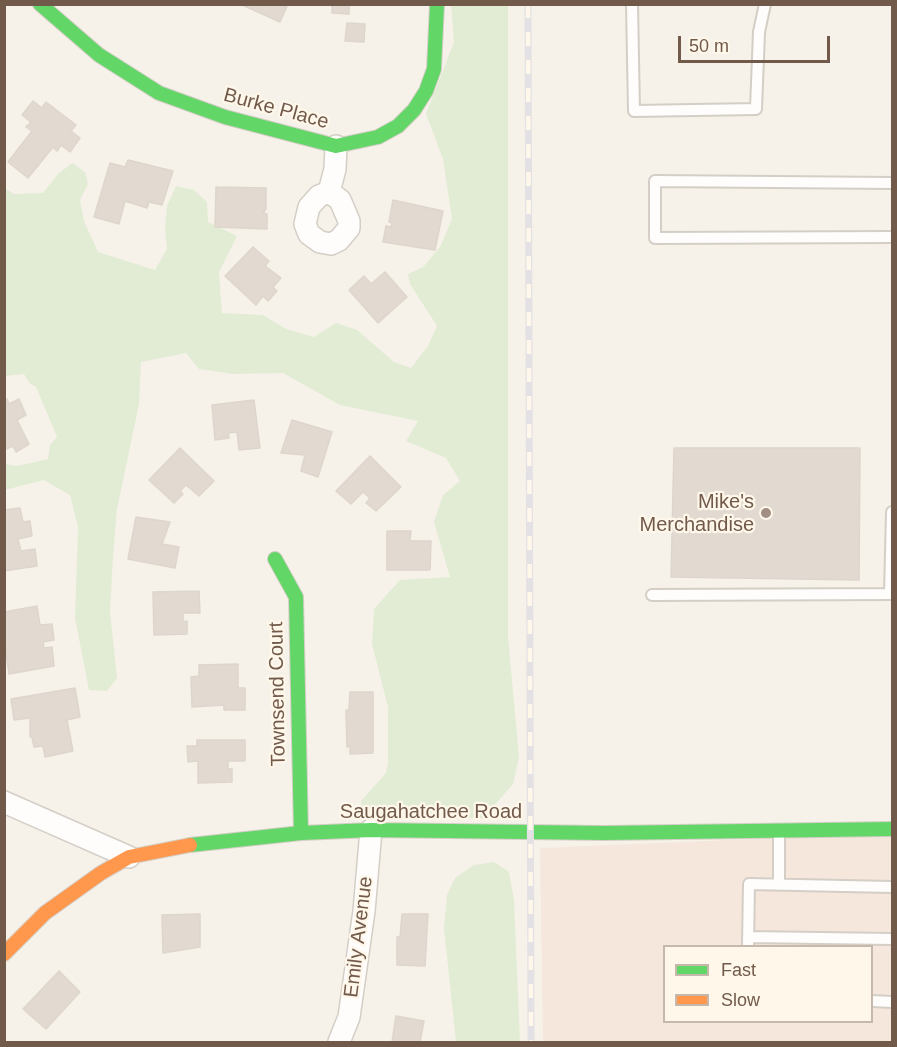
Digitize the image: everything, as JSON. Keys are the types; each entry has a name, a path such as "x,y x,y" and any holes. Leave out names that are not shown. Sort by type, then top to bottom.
{"street":[{"name":"Burke Place","path":"40,4 99,55 159,93 225,117 336,146 378,137 398,126 414,110 426,91 434,69 437,4"},
{"path":"329,192 335,169 336,146"},
{"name":"Townsend Court","path":"275,559 296,597 301,833"},
{"path":"4,802 129,857"},
{"name":"Saugahatchee Road","path":"4,954 65,897 129,857 179,846 301,833 371,830 604,832 892,829"},
{"name":"Emily Avenue","path":"339,1042 351,1005 364,911 371,830"}],"lane":[{"path":"632,4 634,111 756,110 759,32 765,4"},
{"path":"892,183 656,181 655,238 892,237"},
{"path":"652,595 891,594 892,512"},
{"path":"779,831 779,885"},
{"path":"892,887 749,884 748,942 892,939"},
{"path":"873,1001 892,1002"}],"shaded area":[{"path":"892,833 892,1042 543,1042 540,848"}],"green space":[{"path":"451,5 508,5 508,637 519,757 513,784 483,818 362,817 361,801 386,773 388,763 388,707 372,644 374,609 400,580 450,577 434,522 443,495 460,481 446,458 406,441 418,421 340,405 283,373 234,374 199,369 186,353 141,362 139,404 117,509 113,557 110,611 117,678 107,691 89,690 75,618 78,527 70,495 44,480 5,490 5,464 17,466 48,459 50,445 57,437 36,387 30,384 24,374 5,376 4,188 14,194 43,193 58,174 72,163 85,172 88,184 80,200 84,221 98,252 155,270 167,249 165,229 167,206 176,186 194,190 207,202 208,222 237,236 219,272 222,313 263,315 286,329 314,337 336,323 357,330 394,362 411,368 428,346 437,326 410,284 408,274 423,267 440,247 452,219 443,159 426,114 454,42"},
{"path":"494,862 509,872 514,900 520,1042 456,1042 444,928 447,895 455,878 474,865"}],"building":[{"path":"240,4 288,4 280,22"},
{"path":"332,4 349,4 349,14 332,13"},
{"path":"347,23 365,24 364,42 345,41"},
{"path":"33,101 42,108 46,102 76,125 71,131 80,138 70,152 61,145 57,151 53,147 28,178 8,162 32,131 26,127 31,122 22,115"},
{"path":"128,160 173,171 162,205 149,202 147,208 125,201 119,224 94,217 110,163 125,167"},
{"path":"216,187 266,188 266,209 263,213 267,214 267,229 215,227"},
{"path":"393,200 443,211 435,250 383,242 386,226 391,227 392,223 389,222"},
{"path":"253,247 269,261 265,266 281,278 273,287 277,291 268,301 263,296 256,305 225,276"},
{"path":"385,272 407,297 378,323 349,290 364,276 371,284"},
{"path":"7,399 9,404 19,399 26,415 17,420 29,444 16,452 13,446 4,450 4,400"},
{"path":"254,400 260,448 239,450 237,432 228,433 229,438 215,440 212,405"},
{"path":"292,420 332,432 318,477 301,471 305,455 281,453"},
{"path":"180,448 214,481 199,496 186,485 180,491 183,494 174,503 149,480"},
{"name":"Mike's Merchandise","path":"674,448 860,448 859,580 671,577"},
{"path":"370,456 401,487 376,511 366,503 370,498 363,492 351,504 336,491"},
{"path":"20,508 23,522 30,521 32,536 18,539 21,551 35,549 37,566 4,571 4,510"},
{"path":"136,517 170,522 162,544 179,547 175,568 128,559"},
{"path":"387,531 411,531 410,541 431,541 430,570 387,570"},
{"path":"199,591 200,613 183,613 183,622 187,621 187,634 154,635 153,592"},
{"path":"37,606 40,625 52,624 54,640 43,642 44,648 52,647 54,666 9,674 4,640 4,612"},
{"path":"238,664 238,688 245,688 245,710 224,710 224,705 192,707 191,677 199,676 199,665"},
{"path":"75,688 80,717 67,720 73,751 45,757 43,746 34,747 32,737 30,737 30,718 14,720 11,699"},
{"path":"350,692 373,692 373,753 350,754 350,746 347,747 346,710 349,710"},
{"path":"197,740 245,740 245,761 228,761 228,769 232,769 232,782 198,783 198,761 188,762 187,746 197,746"},
{"path":"200,914 200,947 163,953 162,915"},
{"path":"402,914 428,914 425,966 397,965 397,937 400,937"},
{"path":"59,971 80,992 46,1029 23,1009"},
{"path":"396,1016 424,1021 420,1042 392,1042"}],"railway":[{"path":"528,4 531,1042"}],"traffic: fast":[{"path":"40,4 99,55 159,93 225,117 336,146 378,137 398,126 414,110 426,91 434,69 437,4"},
{"path":"275,559 296,597 301,833"},
{"path":"190,845 301,833 371,830 604,833 892,829"}],"traffic: slow":[{"path":"4,954 45,913 101,873 129,857 190,845"}],"place":[{"name":"Mike's Merchandise","path":"766,513"}]}
